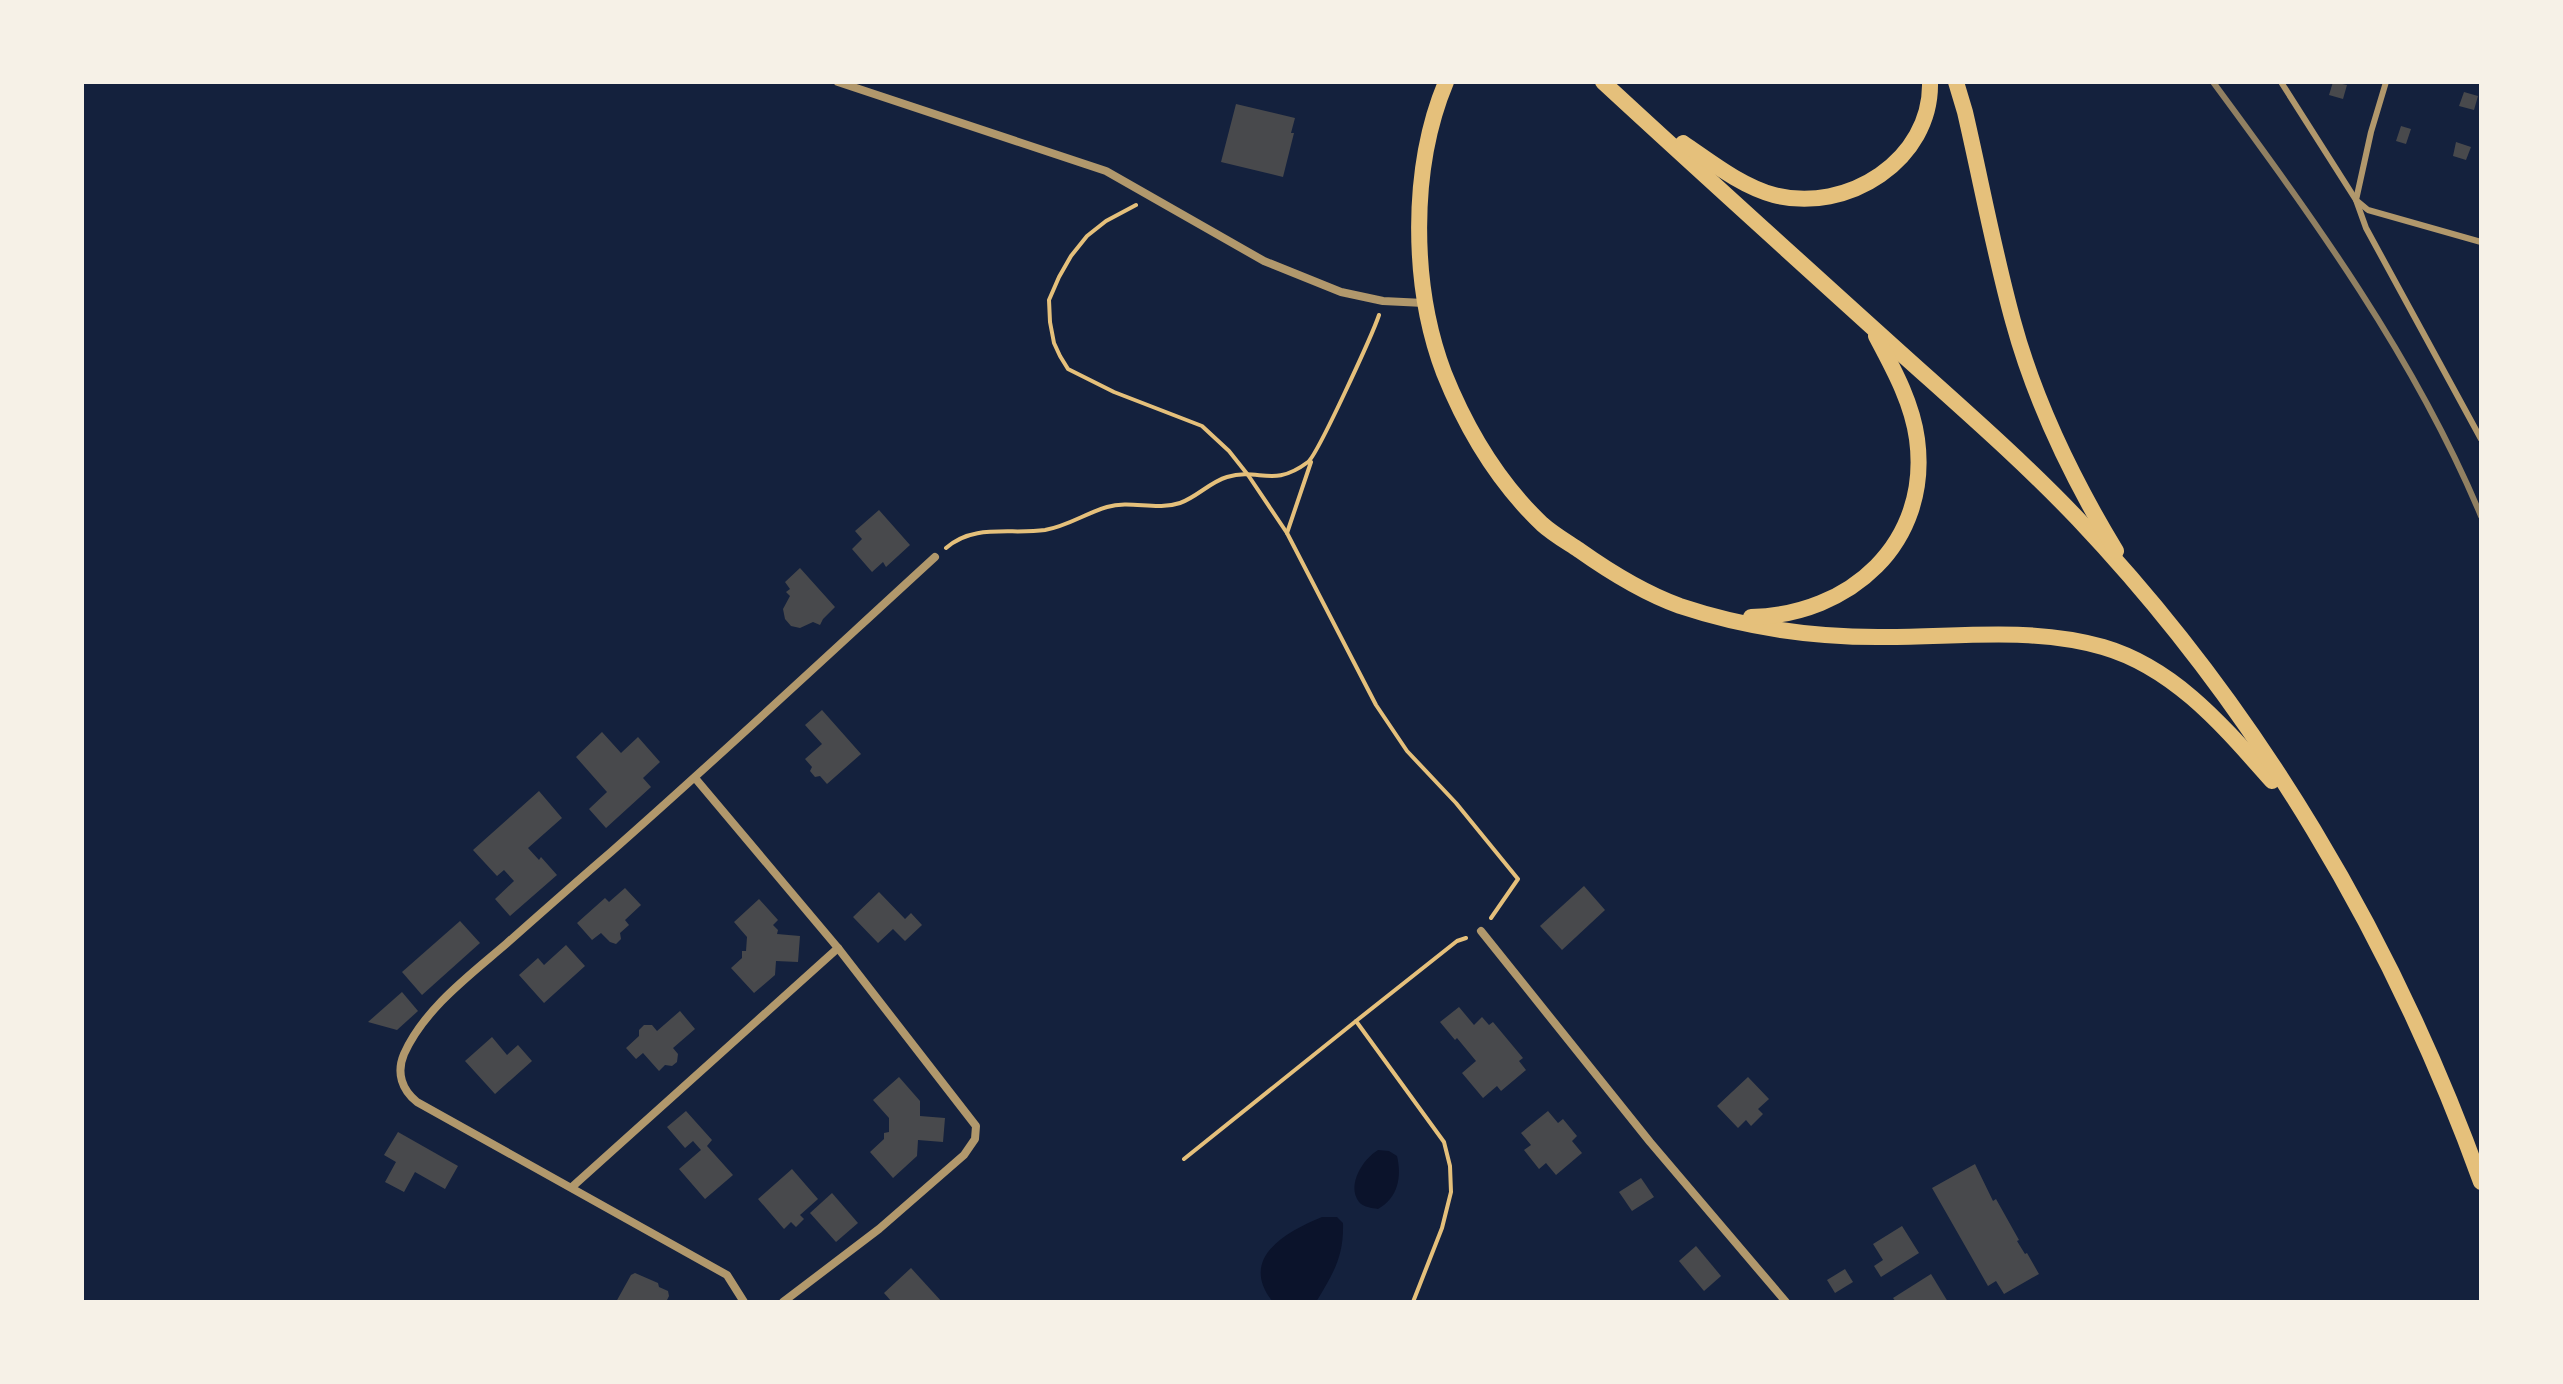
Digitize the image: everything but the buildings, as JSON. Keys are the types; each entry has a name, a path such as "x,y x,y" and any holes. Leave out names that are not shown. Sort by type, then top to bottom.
{"main road":[{"path":"1446,82 1430,133 1420,198 1424,303 1440,362 1456,403 1510,489 1544,525 1610,572 1679,605 1726,618 1818,635 2021,634 2051,636 2105,648 2161,673 2183,689 2243,748 2321,841"},
{"path":"1603,82 2045,486 2144,594 2227,700 2321,841 2405,996 2444,1083 2481,1182"},
{"path":"1630,107 1748,184 1776,195 1818,197 1871,181 1902,157 1926,118 1930,82"},
{"path":"1956,82 2013,322 2029,371 2087,500 2144,594"},
{"path":"1726,618 1770,617 1815,606 1869,575 1897,542 1914,498 1917,439 1907,401 1872,327"}],"street":[{"path":"838,82 1106,171 1264,261 1341,292 1383,301 1424,303"},
{"path":"744,1302 727,1275 417,1102 407,1095 400,1066 426,1019 475,971 695,778 935,557"},
{"path":"695,778 838,948 973,1120 977,1134 964,1155 879,1229 783,1302"},
{"path":"1481,931 1650,1142 1786,1302"},
{"path":"572,1187 838,948"}],"lane":[{"path":"2281,82 2356,200 2366,228 2481,439"},
{"path":"2356,200 2386,82"},
{"path":"2356,200 2368,210 2481,242"}],"path":[{"path":"1154,199 1106,221 1087,236 1071,256 1049,300 1054,343 1068,369 1114,392 1202,426 1229,451 1287,533 1376,705 1407,751 1456,803 1518,879 1481,931 1457,941 1184,1159"},
{"path":"1287,533 1311,460 1375,328 1383,301"},
{"path":"935,557 951,543 987,530 1035,531 1053,528 1120,504 1175,505 1193,498 1228,476 1268,478 1286,475 1311,460"},
{"path":"1356,1021 1444,1142 1450,1166 1451,1192 1442,1228 1413,1302"}],"water":[{"path":"1378,1150 1397,1156 1399,1172 1394,1193 1378,1209 1361,1204 1354,1188 1362,1166"},
{"path":"1322,1217 1337,1217 1343,1223 1339,1256 1328,1283 1316,1302 1273,1302 1264,1287 1261,1273 1263,1260 1281,1239"}],"railway":[{"path":"2213,82 2325,238 2394,345 2455,458 2481,516"}]}
